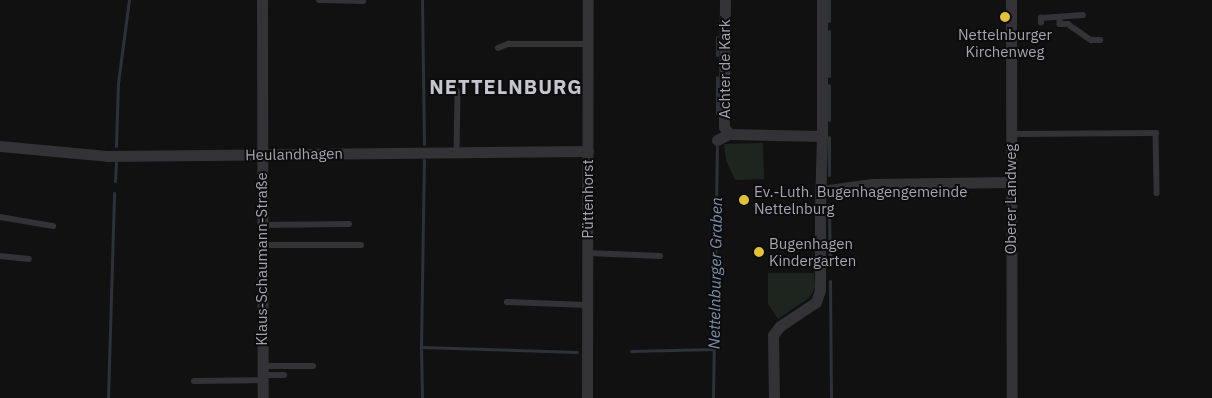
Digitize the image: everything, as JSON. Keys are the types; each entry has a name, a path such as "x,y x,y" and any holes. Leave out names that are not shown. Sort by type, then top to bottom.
{"street":[{"name":"Klaus-Schaumann-Straße","path":"263,0 263,398"},
{"name":"Püttenhorst","path":"587,398 588,0"},
{"name":"Achter de Kark","path":"725,0 724,128 729,134 822,136"},
{"path":"774,398 773,335 780,326 816,302 820,290 822,0"},
{"name":"Oberer Landweg","path":"1011,0 1012,398"},
{"path":"717,140 729,134"},
{"name":"Heulandhagen","path":"0,146 107,156 588,151"},
{"path":"822,191 872,184 1010,182"}],"lane":[{"path":"319,0 363,0"},
{"path":"1041,23 1041,18 1060,18 1083,14"},
{"path":"1060,18 1060,24 1068,24 1091,40 1100,40"},
{"path":"498,48 508,44 588,44"},
{"path":"449,88 454,88 458,92 457,153"},
{"path":"1011,134 1156,133 1157,193"},
{"path":"0,217 53,226"},
{"path":"262,225 349,224"},
{"path":"263,246 361,245"},
{"path":"588,253 660,256"},
{"path":"0,256 28,259"},
{"path":"507,302 587,305"},
{"path":"194,381 263,374 314,366"},
{"path":"263,374 284,376"}],"shaded area":[{"path":"763,143 764,179 735,180 726,160 724,144"},
{"path":"768,273 814,273 815,288 809,298 778,319 768,304"}],"waterway":[{"path":"116,146 118,83 129,0"},
{"path":"422,0 424,144"},
{"path":"829,0 829,21"},
{"path":"829,31 829,76"},
{"path":"717,37 717,55"},
{"path":"717,77 717,113"},
{"path":"829,85 829,120"},
{"path":"829,137 829,175"},
{"name":"Nettelnburger Graben","path":"713,398 717,147"},
{"path":"421,347 424,160"},
{"path":"115,181 116,162"},
{"path":"108,398 114,193"},
{"path":"829,213 830,264"},
{"path":"830,281 831,398"},
{"path":"422,398 421,347 577,352"},
{"path":"631,351 714,349"}],"place":[{"name":"Nettelnburger Kirchenweg","path":"1005,17"},
{"name":"Ev.-Luth. Bugenhagengemeinde Nettelnburg","path":"744,200"},
{"name":"Bugenhagen Kindergarten","path":"759,252"}],"district":[{"name":"NETTELNBURG","path":"506,86"}]}
